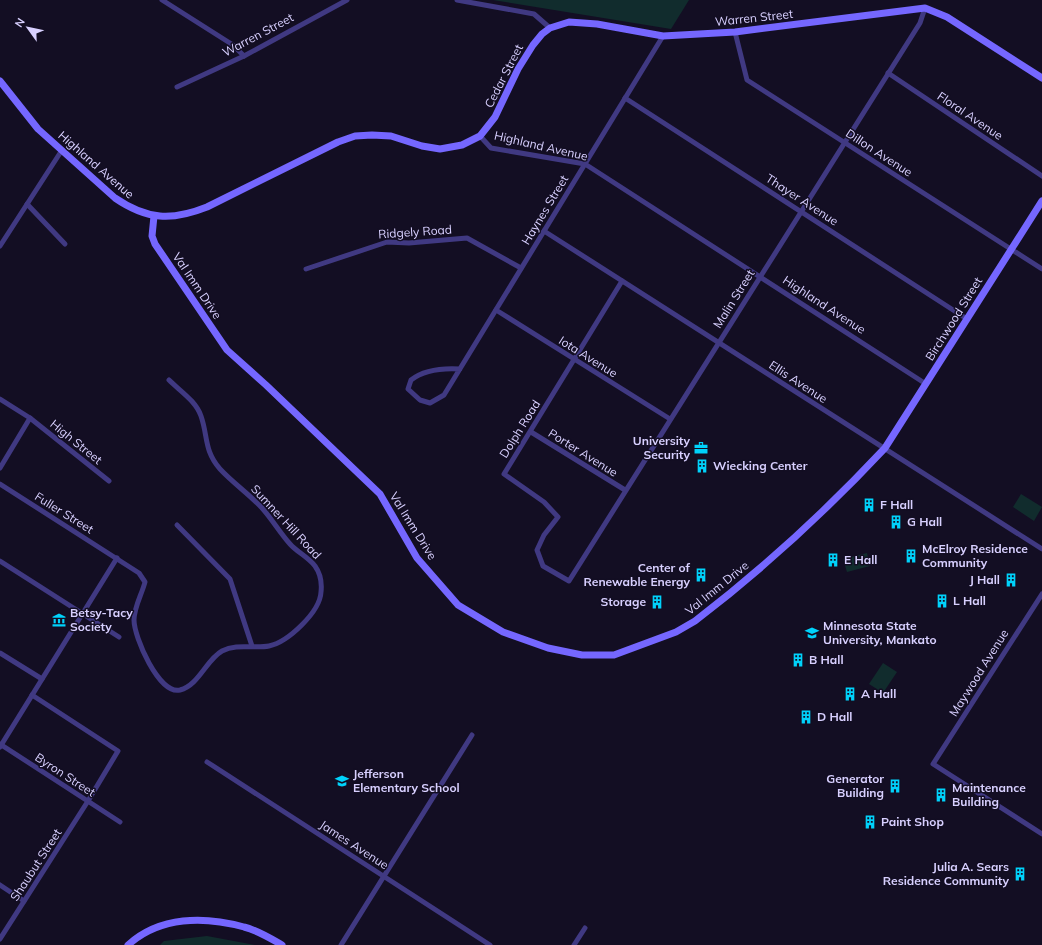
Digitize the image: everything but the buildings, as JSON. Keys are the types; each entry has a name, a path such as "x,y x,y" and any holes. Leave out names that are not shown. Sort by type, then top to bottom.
{"street":[{"path":"162,0 233,45 244,56"},
{"name":"Warren Street","path":"177,87 244,56 347,0"},
{"path":"457,0 534,14 550,28"},
{"name":"Warren Street","path":"550,28 569,22 598,24 663,36 735,32 925,8 947,17 1042,78"},
{"name":"Malin Street","path":"549,569 569,581 920,23 925,8"},
{"name":"Cedar Street","path":"480,136 495,117 518,69 532,45 550,28"},
{"name":"Dillon Avenue","path":"735,32 747,80 1042,269"},
{"name":"Haynes Street","path":"460,369 447,368 425,372 411,380 408,389 420,400 430,403 444,396 663,36"},
{"name":"Floral Avenue","path":"888,73 1042,176"},
{"name":"Highland Avenue","path":"0,82 38,129 115,198 129,208 154,216 167,217 195,212 338,142 355,136 391,136 422,146 440,149 462,145 480,136 491,148 585,164 926,384"},
{"name":"Thayer Avenue","path":"625,98 967,319"},
{"path":"0,246 62,150"},
{"name":"Birchwood Street","path":"885,448 1042,202"},
{"path":"27,204 65,244"},
{"name":"Val Imm Drive","path":"154,216 152,236 155,244 227,350 272,390 380,494 417,558 458,604 502,632 548,648 582,655 614,655 676,632 695,621 821,514 885,448"},
{"name":"Ellis Avenue","path":"544,231 1042,549"},
{"name":"Ridgely Road","path":"306,269 387,242 409,243 467,238 521,268"},
{"name":"Dolph Road","path":"549,569 543,566 537,550 544,535 558,517 544,502 504,474 622,281"},
{"name":"Iota Avenue","path":"496,310 573,360 670,419"},
{"name":"Sumner Hill Road","path":"117,558 139,573 145,582 135,610 135,628 149,661 160,681 167,687 179,690 186,688 221,652 229,648 270,646 284,640 310,615 320,601 321,592 319,575 315,566 290,543 262,509 220,469 207,447 201,416 196,407 169,380"},
{"name":"High Street","path":"0,399 30,418 109,481"},
{"path":"0,468 30,418"},
{"name":"Porter Avenue","path":"531,432 625,490"},
{"name":"Fuller Street","path":"0,484 117,558"},
{"path":"177,525 230,579 252,646"},
{"path":"0,745 117,558"},
{"path":"0,562 119,637"},
{"name":"Maywood Avenue","path":"1042,594 933,764 1042,834"},
{"path":"0,653 42,679"},
{"name":"Shaubut Street","path":"0,939 118,751 32,695"},
{"path":"341,945 472,735"},
{"name":"Byron Street","path":"0,745 120,822"},
{"name":"James Avenue","path":"207,762 490,945"},
{"path":"0,886 24,901"},
{"path":"128,945 147,931 161,924 196,919 244,927 282,945"},
{"path":"574,945 585,928"}],"green space":[{"path":"493,0 689,0 671,29"},
{"path":"1021,494 1042,507 1034,521 1013,507"},
{"path":"867,553 870,566 847,572 843,559"},
{"path":"883,663 897,672 883,693 869,684"},
{"path":"207,936 255,945 160,945 164,941"}],"place":[{"name":"University Security","path":"701,448"},
{"name":"Wiecking Center","path":"702,466"},
{"name":"F Hall","path":"869,505"},
{"name":"G Hall","path":"896,522"},
{"name":"McElroy Residence Community","path":"911,556"},
{"name":"E Hall","path":"833,560"},
{"name":"Center of Renewable Energy","path":"701,575"},
{"name":"J Hall","path":"1011,580"},
{"name":"L Hall","path":"942,601"},
{"name":"Storage","path":"657,602"},
{"name":"Betsy-Tacy Society","path":"59,620"},
{"name":"Minnesota State University, Mankato","path":"812,633"},
{"name":"B Hall","path":"798,660"},
{"name":"A Hall","path":"850,694"},
{"name":"D Hall","path":"806,717"},
{"name":"Jefferson Elementary School","path":"342,781"},
{"name":"Generator Building","path":"895,786"},
{"name":"Maintenance Building","path":"941,795"},
{"name":"Paint Shop","path":"870,822"},
{"name":"Julia A. Sears Residence Community","path":"1020,874"}]}
